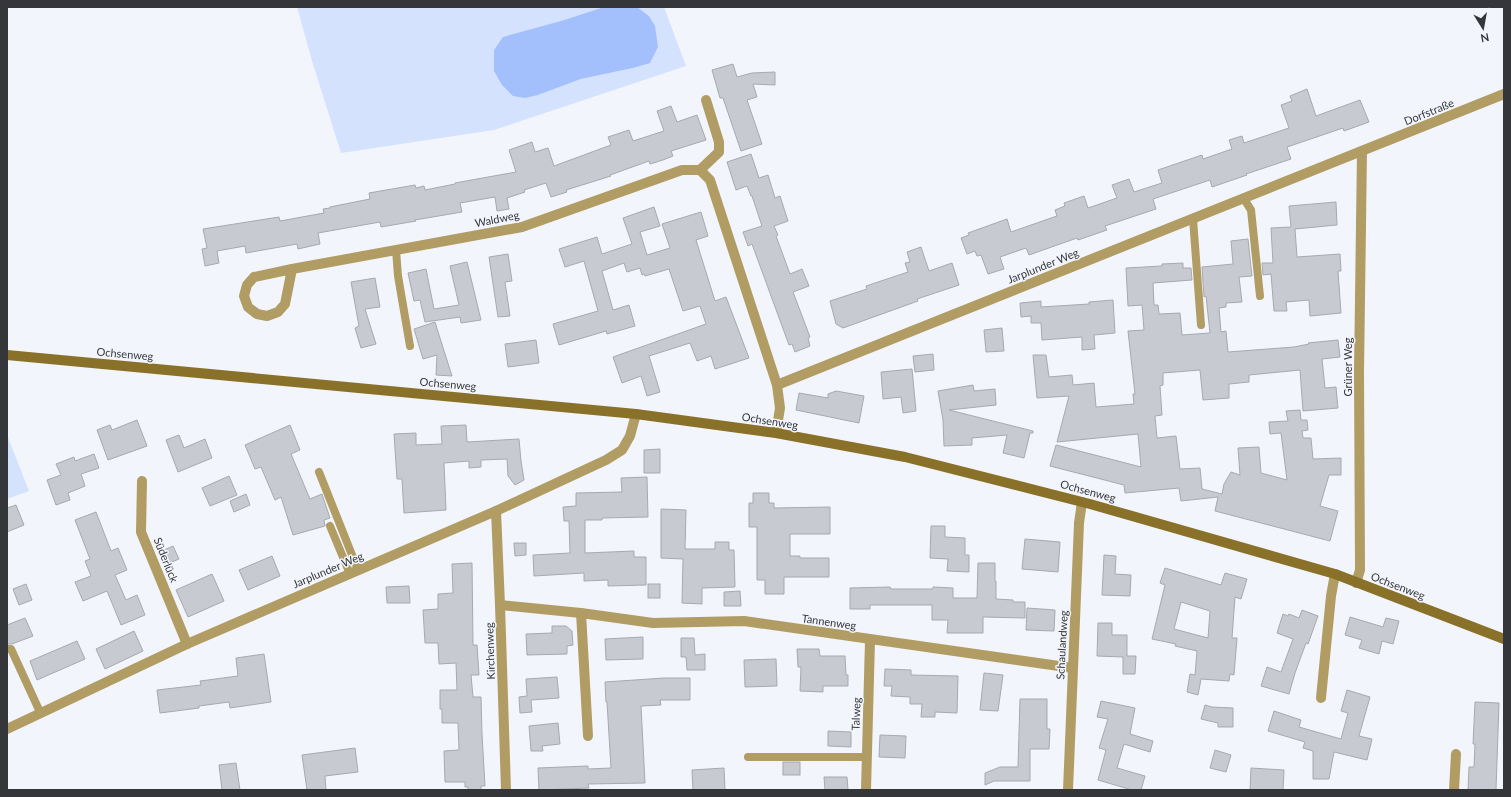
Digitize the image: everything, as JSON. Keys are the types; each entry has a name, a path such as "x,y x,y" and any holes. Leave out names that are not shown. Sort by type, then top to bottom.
{"main road":[{"name":"Ochsenweg","path":"7,355 636,414 776,433 905,457 1082,502 1335,574 1504,639"}],"street":[{"name":"Dorfstraße","path":"1362,151 1504,94"},
{"path":"706,100 719,142 718,152 700,170 710,180 777,385 780,408 776,433"},
{"name":"Jarplunder Weg","path":"777,385 1362,151"},
{"name":"Grüner Weg","path":"1356,583 1360,570 1359,372 1362,151"},
{"name":"Waldweg","path":"292,269 285,304 278,312 267,316 257,314 248,306 244,296 247,285 254,277 292,269 522,227 682,170 700,170"},
{"name":"Jarplunder Weg","path":"7,729 40,712 187,644 496,511 606,460 622,450 630,436 636,414"},
{"name":"Süderlück","path":"142,481 141,532 187,644"},
{"name":"Schaulandweg","path":"1068,790 1079,523 1082,502"},
{"name":"Kirchenweg","path":"496,511 506,790"},
{"path":"1321,698 1331,596 1335,574"},
{"name":"Tannenweg","path":"500,604 653,623 744,621 1073,668"},
{"path":"581,613 588,736"},
{"name":"Talweg","path":"866,790 870,640"},
{"path":"1454,790 1456,754"}],"lane":[{"path":"1244,198 1251,210 1260,296"},
{"path":"1193,219 1201,325"},
{"path":"396,250 398,276 410,346"},
{"path":"319,472 354,572"},
{"path":"330,526 354,572"},
{"path":"7,649 11,649 40,712"},
{"path":"748,758 866,757"}],"shaded area":[{"path":"297,7 604,7 561,21 538,95 581,79 633,68 649,16 637,7 664,7 686,66 494,130 341,153 312,61"},
{"path":"7,435 29,491 7,499"}],"water":[{"path":"604,7 637,7 649,16 655,26 658,47 650,63 581,79 538,95 525,98 513,96 502,85 494,71 494,50 503,37"}],"building":[{"path":"733,64 737,77 752,73 775,72 775,85 753,84 757,97 747,100 762,144 741,151 723,98 720,98 712,70"},
{"path":"1307,89 1316,116 1360,100 1369,122 1344,131 1343,128 1287,147 1291,159 1246,174 1247,175 1212,187 1210,180 1153,199 1156,209 1105,226 1107,230 1078,240 1077,238 1029,255 1026,248 1000,257 1004,269 988,274 981,255 977,256 975,251 967,254 961,238 969,235 968,233 1007,219 1011,232 1057,216 1055,210 1065,206 1064,203 1084,196 1088,208 1117,198 1112,185 1129,179 1134,192 1162,183 1158,170 1202,155 1203,159 1232,149 1229,140 1242,136 1244,143 1289,128 1281,105 1292,101 1290,96"},
{"path":"671,106 677,122 697,115 706,140 671,151 673,156 663,160 650,164 649,161 610,175 611,176 566,190 567,192 551,197 546,183 524,190 525,192 507,198 509,209 497,211 495,197 460,203 462,212 381,227 380,222 318,233 320,244 298,249 297,244 246,253 245,246 217,251 219,263 205,266 202,249 207,248 203,229 279,217 280,221 324,213 323,209 370,199 369,193 415,185 416,188 424,186 425,190 516,172 509,150 532,142 535,152 548,148 554,166 611,145 608,137 629,130 633,141 664,131 657,111"},
{"path":"751,154 759,178 768,175 775,198 780,196 788,221 774,226 778,235 776,236 790,274 802,269 809,286 793,292 810,337 808,338 810,346 795,352 792,344 789,345 752,244 748,246 743,232 762,226 752,196 747,186 736,190 727,162"},
{"path":"1336,202 1337,225 1295,229 1297,257 1340,254 1341,271 1338,271 1341,313 1310,316 1309,300 1286,302 1287,311 1274,311 1271,274 1263,275 1262,263 1273,263 1271,228 1291,227 1289,206"},
{"path":"654,207 660,226 640,232 647,255 670,248 662,224 701,212 708,236 696,240 715,301 726,297 749,358 715,369 711,356 697,361 690,343 649,356 660,392 647,396 641,376 622,383 613,357 706,324 700,306 683,311 669,269 645,276 644,274 642,275 640,268 627,272 624,263 602,271 613,310 629,305 635,326 607,334 606,331 559,345 553,324 598,311 584,261 565,267 559,249 597,237 602,254 632,244 623,218"},
{"path":"1248,239 1252,276 1239,277 1242,302 1226,303 1226,307 1219,308 1221,332 1226,331 1228,352 1294,347 1309,344 1308,343 1338,340 1340,357 1322,359 1325,388 1336,387 1338,408 1303,411 1300,370 1249,375 1249,382 1229,384 1229,398 1203,400 1200,370 1163,373 1163,385 1160,386 1162,415 1155,416 1157,438 1176,436 1180,469 1200,468 1202,489 1222,494 1224,484 1231,472 1240,475 1238,448 1259,447 1261,473 1287,480 1281,433 1270,434 1269,422 1288,421 1286,411 1300,410 1301,420 1307,420 1308,430 1302,431 1303,438 1311,438 1313,459 1341,458 1341,475 1329,475 1320,506 1338,511 1330,541 1215,511 1218,497 1181,501 1179,488 1125,493 1124,485 1050,466 1056,445 1141,467 1138,434 1057,442 1069,396 1037,398 1033,355 1046,355 1049,377 1072,375 1073,385 1094,383 1096,407 1134,404 1133,394 1135,394 1128,331 1144,330 1142,305 1128,306 1126,268 1183,263 1183,268 1191,268 1192,280 1153,283 1154,305 1158,305 1159,314 1180,313 1182,335 1210,333 1206,296 1204,297 1202,267 1233,264 1231,241"},
{"path":"921,247 929,271 952,263 959,285 917,299 918,301 843,328 836,324 830,301 867,289 866,286 908,272 905,263 910,262 907,252"},
{"path":"508,254 512,281 505,282 510,316 498,317 489,257"},
{"path":"467,262 481,320 461,323 460,317 425,322 420,300 414,301 408,273 426,269 434,309 459,305 450,266"},
{"path":"375,278 380,307 365,309 376,344 361,348 355,328 359,326 351,282"},
{"path":"1113,300 1115,333 1094,335 1095,349 1082,350 1082,337 1042,340 1041,323 1031,323 1031,316 1021,317 1020,303 1041,301 1041,307 1089,304 1089,302"},
{"path":"435,322 452,376 436,375 437,355 423,359 414,329"},
{"path":"1002,328 1004,351 986,352 984,330"},
{"path":"536,340 539,363 508,367 505,344"},
{"path":"933,354 934,370 915,372 913,356"},
{"path":"912,369 916,411 903,413 901,397 883,399 881,372"},
{"path":"973,385 974,391 995,389 996,405 949,410 1033,431 1033,433 1030,433 1024,458 1003,453 1007,435 972,438 972,445 944,446 943,420 938,391"},
{"path":"836,391 864,396 859,423 796,410 799,393 828,398 828,394"},
{"path":"137,420 147,446 108,460 97,430 110,425 112,430"},
{"path":"290,425 300,450 291,454 310,499 322,494 330,518 324,520 325,526 293,535 281,497 275,500 261,467 255,469 245,445"},
{"path":"466,425 467,442 519,439 524,480 515,485 508,476 507,459 481,460 481,467 469,468 469,461 444,463 446,510 404,513 402,479 397,479 394,434 416,433 416,445 442,444 441,426"},
{"path":"179,435 184,448 205,439 212,458 178,472 166,440"},
{"path":"660,449 660,473 644,473 644,450"},
{"path":"94,454 99,468 81,474 85,486 68,493 70,500 56,505 47,480 61,475 56,464 74,457 75,461"},
{"path":"229,476 237,495 210,506 202,488"},
{"path":"647,477 648,517 585,520 585,553 634,551 634,557 646,557 646,585 608,586 608,580 584,581 584,573 534,576 533,555 570,553 569,521 564,521 563,507 576,506 576,493 622,492 621,478"},
{"path":"753,493 769,493 769,503 774,503 774,508 830,507 830,534 790,534 790,556 800,556 800,558 829,558 829,577 784,577 784,594 765,594 765,580 757,580 757,527 749,527 749,503 753,503"},
{"path":"246,494 250,505 234,512 230,501"},
{"path":"16,505 24,525 7,532 7,508"},
{"path":"661,509 686,510 685,549 715,549 715,542 729,542 729,550 734,550 735,587 702,588 702,604 682,603 683,559 661,558"},
{"path":"96,512 111,551 118,548 127,570 115,575 126,600 137,595 145,615 121,625 107,591 83,601 75,582 91,576 85,561 90,559 75,520"},
{"path":"931,526 945,526 945,537 965,538 965,555 969,555 969,572 947,571 948,559 930,558"},
{"path":"1025,539 1060,542 1058,572 1022,569"},
{"path":"514,543 526,543 526,555 515,556"},
{"path":"173,546 179,559 167,564 162,551"},
{"path":"1104,555 1116,556 1115,574 1131,575 1130,596 1102,595"},
{"path":"272,556 280,576 248,590 239,570"},
{"path":"472,563 473,645 477,645 479,675 471,675 473,697 481,697 485,786 481,786 481,790 468,790 468,787 465,787 465,782 445,782 444,751 459,750 458,723 442,723 440,690 457,690 456,663 439,664 438,643 425,643 423,610 438,609 438,594 453,593 452,564"},
{"path":"978,563 995,563 996,599 1013,600 1013,602 1025,602 1025,618 983,617 983,633 947,633 948,620 932,620 932,605 870,605 870,609 850,609 850,588 953,588 953,598 977,598"},
{"path":"1165,568 1221,585 1225,573 1247,579 1241,599 1235,597 1232,638 1237,638 1234,675 1230,674 1229,681 1201,679 1198,695 1187,692 1190,674 1195,675 1197,651 1175,646 1176,644 1152,639 1165,585 1160,583","holes":["1181,602 1210,611 1208,638 1174,629"]},
{"path":"212,574 224,601 188,617 176,590"},
{"path":"26,584 32,600 19,605 13,589"},
{"path":"648,584 660,584 660,598 648,598"},
{"path":"409,586 410,603 387,603 386,587"},
{"path":"740,591 741,606 724,606 724,592"},
{"path":"1027,608 1055,610 1054,631 1026,630"},
{"path":"1302,610 1318,616 1308,644 1306,643 1289,694 1261,686 1267,667 1281,672 1293,639 1277,633 1283,614 1288,616 1289,614 1299,618"},
{"path":"1350,617 1383,627 1386,618 1399,621 1393,644 1382,641 1379,654 1359,648 1362,640 1345,635"},
{"path":"25,618 33,636 12,644 7,644 7,625"},
{"path":"1098,623 1112,623 1112,635 1127,635 1127,656 1136,656 1135,674 1123,674 1123,657 1097,656"},
{"path":"552,626 566,626 572,631 573,645 567,646 567,654 527,655 526,634 552,633"},
{"path":"134,631 143,651 105,669 96,649"},
{"path":"643,637 643,659 606,660 605,639"},
{"path":"681,638 694,638 695,655 705,654 705,670 687,670 686,657 681,657"},
{"path":"77,641 85,659 37,680 30,661"},
{"path":"797,649 819,649 820,656 845,656 848,686 823,686 823,692 800,691 801,667 798,667"},
{"path":"264,654 271,702 230,708 229,702 199,706 199,708 160,713 157,690 201,685 200,681 238,676 236,658"},
{"path":"776,659 777,686 745,687 744,660"},
{"path":"885,669 911,670 911,675 958,676 957,713 935,712 935,717 921,717 922,704 910,704 910,697 891,696 892,686 884,686"},
{"path":"984,673 1003,675 998,711 980,710"},
{"path":"557,677 559,698 531,700 532,712 520,713 519,697 527,696 526,679"},
{"path":"664,678 690,678 690,700 660,700 661,705 641,706 645,783 588,784 589,788 539,790 538,768 588,766 588,769 611,768 605,682"},
{"path":"1347,690 1370,697 1359,736 1372,739 1367,760 1334,752 1329,779 1313,779 1313,751 1303,748 1305,742 1268,731 1274,711 1301,720 1299,727 1341,739 1348,713 1341,711"},
{"path":"1020,699 1047,699 1047,729 1050,729 1049,749 1030,749 1030,781 994,781 985,785 985,773 1000,767 1018,767"},
{"path":"1101,701 1135,708 1130,734 1153,741 1150,752 1124,744 1117,768 1145,776 1141,790 1132,790 1098,780 1106,750 1099,748 1108,719 1097,717"},
{"path":"1475,702 1499,703 1496,790 1468,790 1469,767 1474,767 1475,744 1473,744"},
{"path":"1205,705 1212,707 1233,708 1233,727 1218,727 1218,723 1201,719"},
{"path":"558,723 560,744 542,746 543,751 531,751 529,726"},
{"path":"828,731 851,732 851,747 828,746"},
{"path":"880,735 906,736 905,758 879,757"},
{"path":"355,748 358,772 325,776 326,790 307,790 302,755"},
{"path":"1215,750 1231,755 1226,772 1210,768"},
{"path":"783,762 800,762 800,775 783,775"},
{"path":"236,763 240,790 222,790 219,765"},
{"path":"724,768 725,790 693,790 692,770"},
{"path":"1251,768 1284,770 1283,790 1250,790"},
{"path":"824,777 847,777 848,790 825,790"}]}
